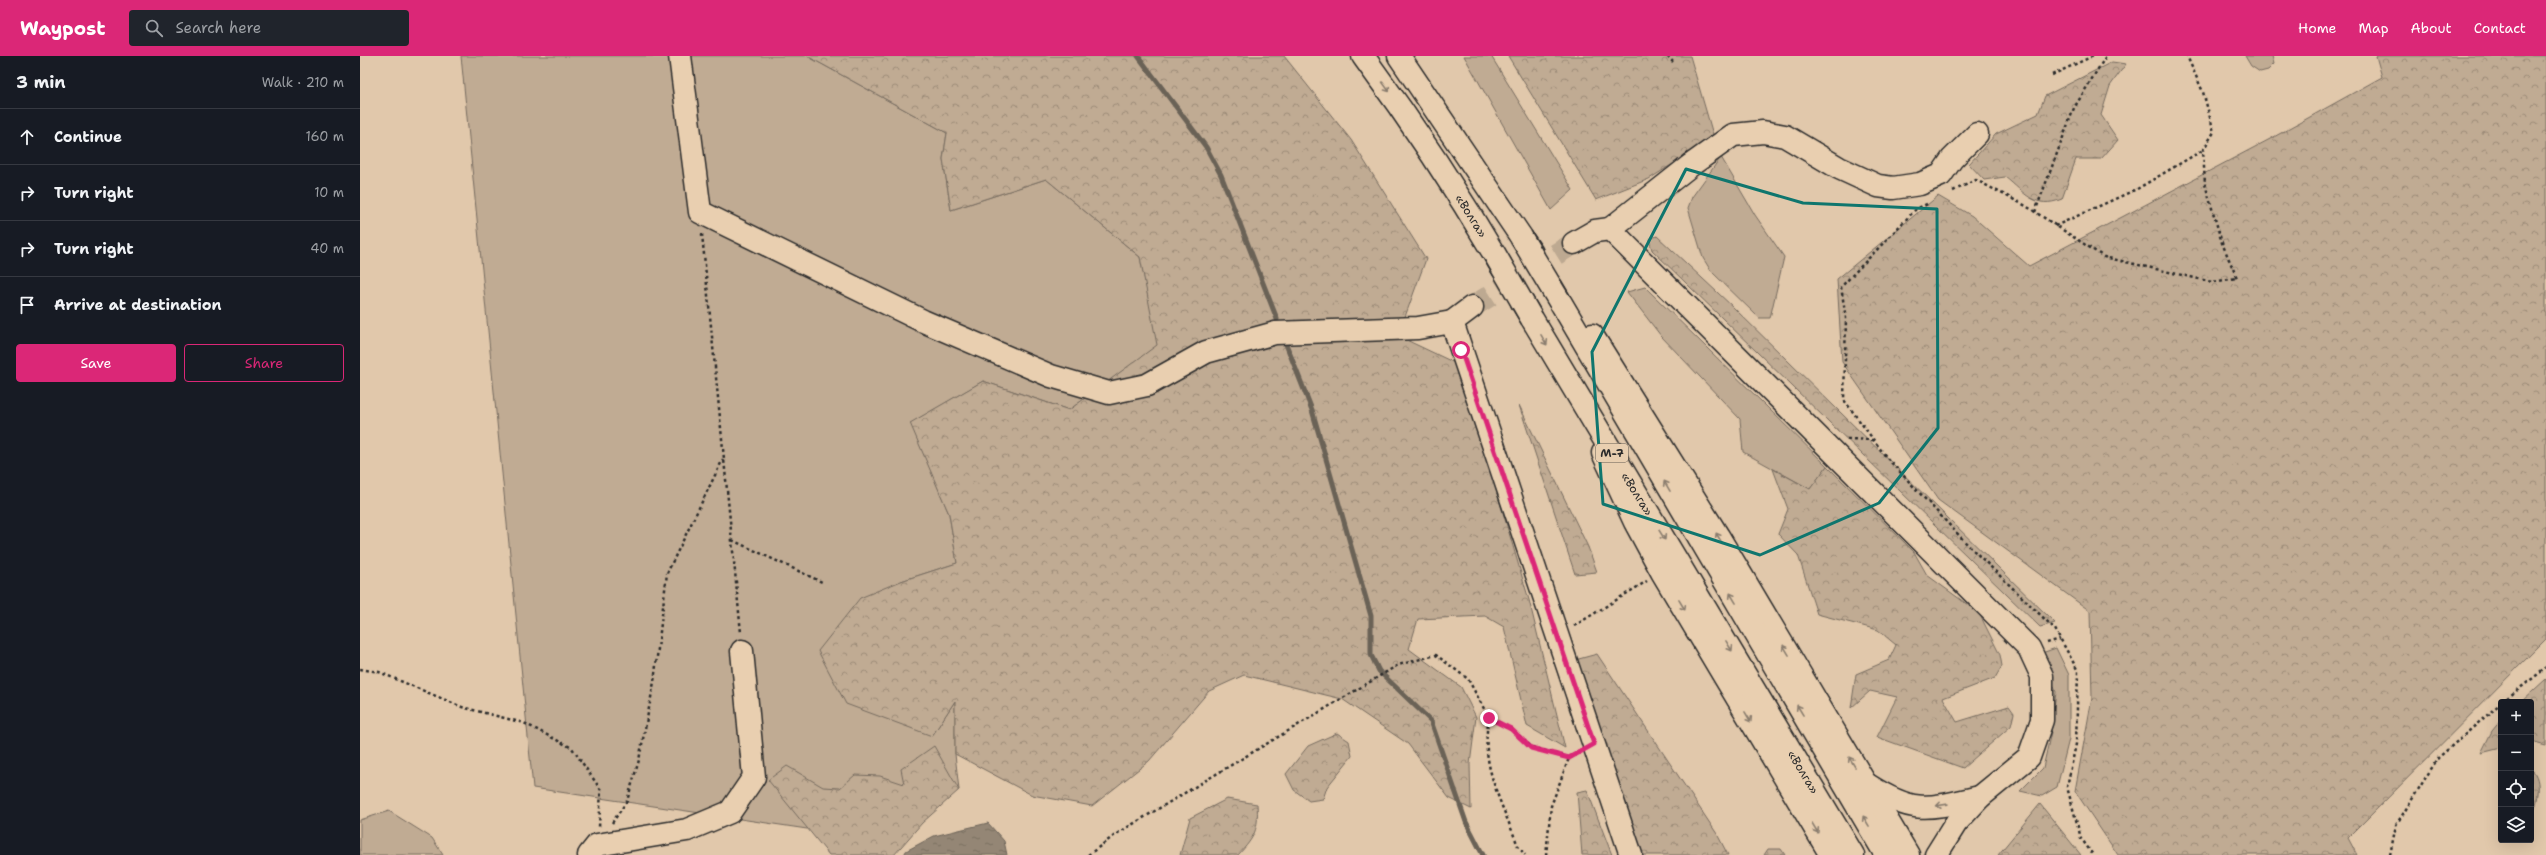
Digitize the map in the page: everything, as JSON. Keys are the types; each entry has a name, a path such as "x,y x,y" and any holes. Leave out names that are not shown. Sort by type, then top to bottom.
{"main road":[{"path":"680,56 700,212 923,321 1051,376 1109,393 1146,385 1206,352 1275,333 1418,328 1452,322 1472,307"},
{"name":"«Волга»","path":"1363,56 1393,97 1478,226 1582,405 1679,561 1853,855"},
{"path":"1399,56 1526,245 1584,321 1718,536 1908,855"},
{"path":"1574,243 1595,231 1610,229 1690,165 1733,135 1763,132 1784,136 1839,168 1878,186 1893,188 1920,184 1941,175 1952,159 1977,134"},
{"path":"1610,229 2029,648 2042,676 2042,720 2029,757 1980,797 1956,823 1936,855"},
{"name":"М-7","path":"1526,245 1886,855"},
{"path":"1452,322 1632,855"},
{"path":"1582,405 1635,522 1662,572 1831,855"},
{"path":"593,850 687,830 730,812 754,777 742,651"},
{"path":"1864,782 1890,799 1913,808 1941,806 1980,797"}],"path":[{"path":"1667,56 1673,62"},
{"path":"2052,75 2093,56"},
{"path":"2036,212 2074,108 2106,56"},
{"path":"2055,226 2137,189 2203,150 2214,132 2203,92 2187,56"},
{"path":"1949,193 1976,180 2036,212 2104,257 2212,282 2237,278 2222,243 2210,203 2205,184 2203,150"},
{"path":"1929,202 1916,209 1841,287 1846,318 1844,400 1887,458 1968,545 2055,629 2078,671 2076,744 2067,787 2081,838 2093,855"},
{"path":"700,212 742,651"},
{"path":"593,850 626,801 639,760 654,682 667,573 723,458"},
{"path":"732,540 824,583"},
{"path":"1558,636 1651,578"},
{"path":"1088,855 1118,833 1398,665 1436,655 1468,679 1489,718 1511,729 1531,748 1569,758"},
{"path":"2505,699 2546,668"},
{"path":"360,669 379,672 462,707 524,723 572,748 601,790 593,850"},
{"path":"2390,855 2396,825 2438,758 2498,705"},
{"path":"1489,718 1485,736 1487,762 1518,846 1525,855"},
{"path":"1546,855 1551,806 1569,758 1594,744"}],"highlighted area":[{"path":"1686,169 1803,203 1937,209 1938,428 1879,503 1760,555 1603,504 1592,352"}],"green space":[{"path":"461,56 807,56 947,133 943,159 951,210 1046,179 1140,257 1158,345 1069,410 983,381 911,423 949,514 957,563 901,581 932,736 955,701 955,754 959,790 807,829 533,788"},
{"path":"807,56 1284,56 1351,140 1426,259 1398,336 1459,365 1529,600 1565,748 1527,726 1504,627 1485,616 1418,619 1409,649 1461,687 1476,717 1470,764 1471,809 1449,798 1408,744 1342,699 1244,675 1209,691 1149,761 1092,806 1032,795 955,754 955,701 932,736 846,704 818,651 860,598 901,581 957,563 949,514 910,423 983,381 1069,410 1157,345 1140,257 1046,179 951,210 943,159 947,133"},
{"path":"1464,56 1491,56 1573,190 1551,210"},
{"path":"1508,56 1690,56 1714,138 1649,179 1596,200"},
{"path":"2245,56 2272,56 2274,64 2268,70 2260,72 2251,66"},
{"path":"2376,56 2546,56 2546,639 2348,838 2357,855 2118,855 2075,791 2092,698 2090,611 1938,500 1842,362 1837,279 1938,196 1972,216 2029,266 2272,138 2382,77"},
{"path":"2112,62 2126,64 2110,86 2101,115 2118,140 2101,159 2076,159 2062,199 2053,202 2037,201 2025,194 2005,177 1984,180 1969,164 1996,134 2038,114 2045,96"},
{"path":"1721,157 1755,215 1784,257 1770,318 1759,318 1711,271 1703,258 1688,208 1692,197"},
{"path":"1657,236 1733,307 2055,623 2040,627 1652,250 1649,239"},
{"path":"1645,287 1827,466 1810,489 1743,452 1740,419 1661,336 1627,292"},
{"path":"1519,405 1588,547 1597,572 1575,574"},
{"path":"1827,466 1914,552 1927,575 1979,613 2000,655 2002,666 1995,678 1943,698 1957,722 2009,706 2014,713 2011,726 1963,768 1877,737 1897,697 1870,691 1851,708 1856,674 1889,660 1896,645 1878,630 1817,614 1798,555 1778,534 1788,509 1773,469 1810,489"},
{"path":"2056,648 2069,675 2069,739 2057,787 2042,796 2020,791 2043,768 2051,732 2056,692 2042,653"},
{"path":"1597,654 1717,834 1728,855 1641,855 1575,660"},
{"path":"2546,679 2546,746 2534,743 2534,699 2524,699"},
{"path":"2498,724 2498,749 2481,753 2492,731"},
{"path":"1337,733 1349,741 1352,756 1327,787 1323,799 1309,801 1294,790 1286,774 1308,746"},
{"path":"934,746 959,790 922,823 894,855 829,855 768,780 787,766 823,787 840,788 855,775 880,776 904,784 901,769"},
{"path":"2534,773 2538,786 2534,810"},
{"path":"1587,790 1612,855 1582,855 1577,792"},
{"path":"1227,799 1257,804 1255,832 1244,849 1238,855 1180,855 1190,818"},
{"path":"2040,804 2081,855 1998,855"},
{"path":"389,811 432,838 443,855 360,855 360,820"},
{"path":"1768,849 1781,849 1785,855 1764,855"}],"water":[{"path":"988,823 1004,841 1007,855 904,855 906,851 934,836"}],"waterway":[{"path":"1138,56 1206,147 1221,175 1277,319"},
{"path":"1284,339 1312,410 1371,616 1371,655 1379,671 1431,721 1466,822 1483,855"}],"tunnel":[{"path":"1472,307 1574,243"}],"route":[{"path":"1461,350 1594,744 1569,758 1531,748 1511,729 1489,718"}]}
